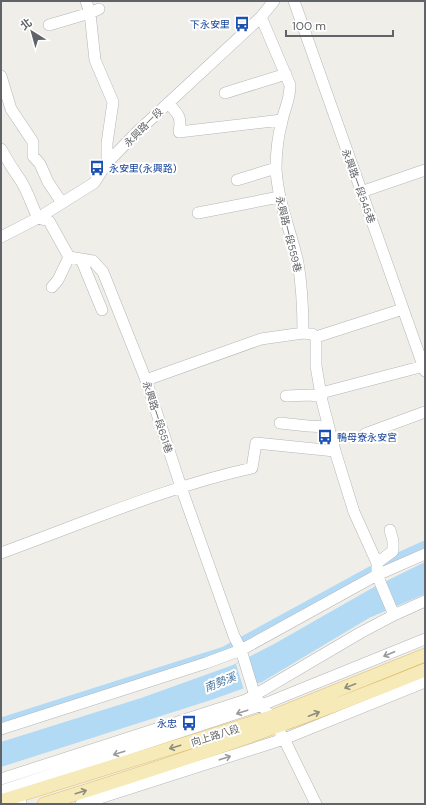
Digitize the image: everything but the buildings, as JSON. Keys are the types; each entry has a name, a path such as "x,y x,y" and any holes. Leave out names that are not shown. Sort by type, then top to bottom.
{"main road":[{"name":"向上路八段","path":"1,801 274,722 425,655"},
{"name":"向上路八段","path":"44,804 128,778 274,722 425,670"}],"street":[{"path":"86,1 94,11 95,60 113,102 107,143 107,163"},
{"name":"永興路一段","path":"1,237 38,218 94,183 107,163 168,103 261,17 274,1"},
{"name":"永興路一段545巷","path":"294,1 424,369"},
{"path":"49,25 94,11"},
{"name":"永興路一段559巷","path":"261,17 290,85 290,97 282,120 276,156 276,168 279,197 298,263 303,306 303,333"},
{"path":"225,93 286,74"},
{"path":"1,76 11,109 33,142 33,156 40,164 48,182 62,203"},
{"path":"168,103 177,113 181,121 179,132 282,120"},
{"path":"1,150 21,181 38,218 49,221 69,257 58,280 52,287"},
{"path":"237,180 276,168"},
{"path":"361,192 425,170"},
{"path":"198,213 279,197"},
{"name":"永興路一段651巷","path":"69,257 93,261 103,272 146,380 181,487 240,650 255,696 274,722 284,739 316,804"},
{"path":"81,259 102,310"},
{"path":"316,338 403,309"},
{"path":"146,380 261,339 303,333 312,334 316,338 316,366 328,427 354,512 377,563 379,578 392,612"},
{"path":"286,396 321,395 424,369"},
{"path":"365,434 425,412"},
{"path":"280,423 328,427"},
{"path":"1,553 181,487 216,476 252,468 256,443 335,450"},
{"path":"377,563 393,551 393,541 390,530"},
{"path":"1,729 206,663 240,650 425,554"},
{"path":"1,779 246,700 360,633 392,612 425,601"},
{"path":"1,791 19,795 262,705 425,639"},
{"path":"81,804 284,739 425,682"}],"water":[{"name":"南勢溪","path":"425,562 425,594 369,618 262,682 211,700 1,767 1,742 141,698 233,665 274,644 374,587"}],"pier":[{"path":"248,659 257,685 244,690 236,664"}],"waterway":[{"path":"1,721 224,650 381,564 425,544"}],"place":[{"name":"下永安里","path":"242,24"},
{"name":"永安里(永興路)","path":"97,168"},
{"name":"鴨母寮永安宮","path":"325,437"},
{"name":"永忠","path":"189,723"}]}
